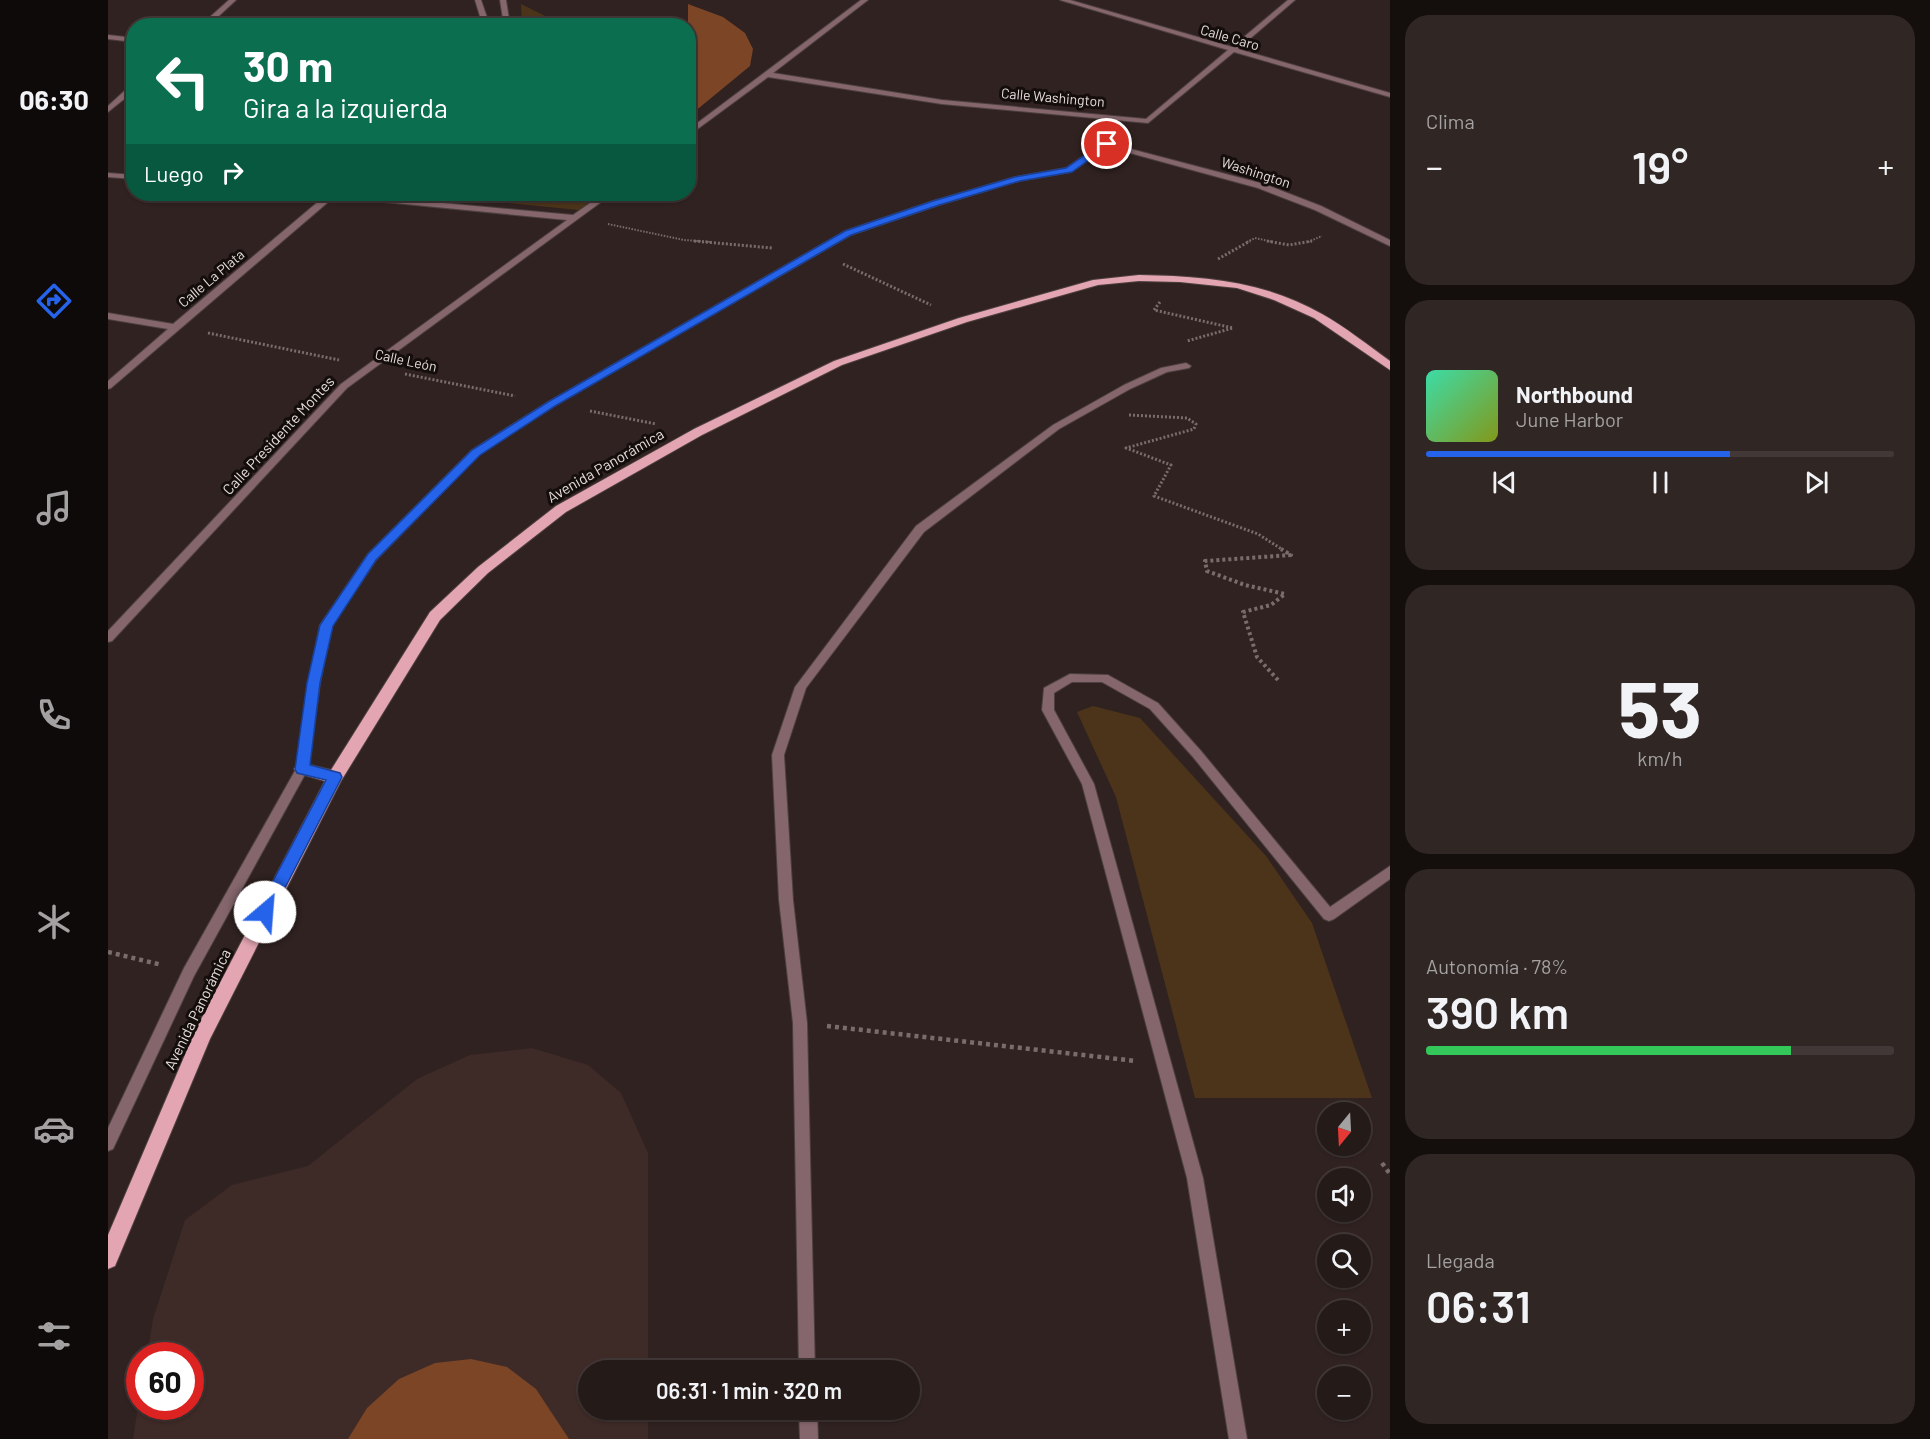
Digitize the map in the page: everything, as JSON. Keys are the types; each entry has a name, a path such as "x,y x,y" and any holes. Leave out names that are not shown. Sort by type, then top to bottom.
{"main road":[{"name":"Avenida Panorámica","path":"108,1259 202,1035 335,777 435,616 483,570 561,509 698,432 838,363 963,320 1096,282 1139,278 1180,279 1238,285 1278,297 1318,316 1390,366"},
{"path":"302,769 335,777"}],"street":[{"path":"212,18 233,0"},
{"path":"478,0 484,18"},
{"path":"503,0 506,18"},
{"path":"696,128 770,75 865,0"},
{"name":"Calle Caro","path":"1063,0 1390,95"},
{"name":"Calle Washington","path":"770,75 942,102 1148,121 1292,0"},
{"path":"108,37 126,39"},
{"path":"108,110 126,94"},
{"name":"Washington","path":"551,404 848,233 936,203 1018,179 1068,170 1107,144 1261,186 1347,222 1390,243"},
{"path":"108,175 126,176"},
{"name":"Calle La Plata","path":"108,386 174,327 325,201"},
{"path":"403,201 574,218"},
{"name":"Calle Presidente Montes","path":"108,638 344,386 598,201"},
{"path":"108,316 174,327"},
{"path":"807,1360 800,1023 786,900 778,755 801,687 920,529 1056,427 1164,370 1182,367"},
{"path":"108,1144 189,972 302,769 314,683 327,625 372,557 476,452 551,404"},
{"path":"1238,1439 1194,1178 1088,784 1048,710 1048,691 1070,678 1104,678 1154,706 1197,754 1329,915 1390,873"},
{"path":"808,1420 809,1439"}],"path":[{"path":"1182,367 1166,359 1182,343 1233,328 1154,310 1180,279 1255,238 1283,245 1305,245 1347,222"},
{"name":"Calle León","path":"174,327 698,432"},
{"path":"1101,402 1101,411 1123,415 1187,418 1196,424 1194,429 1126,448 1136,454 1161,459 1171,465 1154,496 1258,534 1291,555 1204,561 1207,571 1245,585 1285,594 1271,605 1243,612 1257,657 1278,680"},
{"path":"108,952 189,972"},
{"path":"800,1023 1163,1064"},
{"path":"1382,1163 1390,1174"}],"shaded area":[{"path":"521,4 549,18 522,18"},
{"path":"487,201 591,201 579,210"},
{"path":"1093,706 1140,718 1266,856 1312,923 1372,1098 1195,1098 1116,797 1077,712"},
{"path":"532,1048 588,1065 621,1093 648,1153 648,1360 578,1360 578,1420 648,1420 648,1439 133,1439 136,1420 204,1420 204,1342 149,1342 153,1319 185,1220 232,1185 308,1166 417,1079 470,1055"}],"building":[{"path":"688,4 723,17 745,33 753,49 750,66 696,110 696,18 688,18"},
{"path":"471,1359 507,1367 536,1389 569,1439 348,1439 367,1408 399,1379 435,1363"}],"route":[{"path":"265,912 335,777 302,769 314,683 327,625 372,557 476,452 551,404 848,233 936,203 1018,179 1068,170 1107,144"}]}
